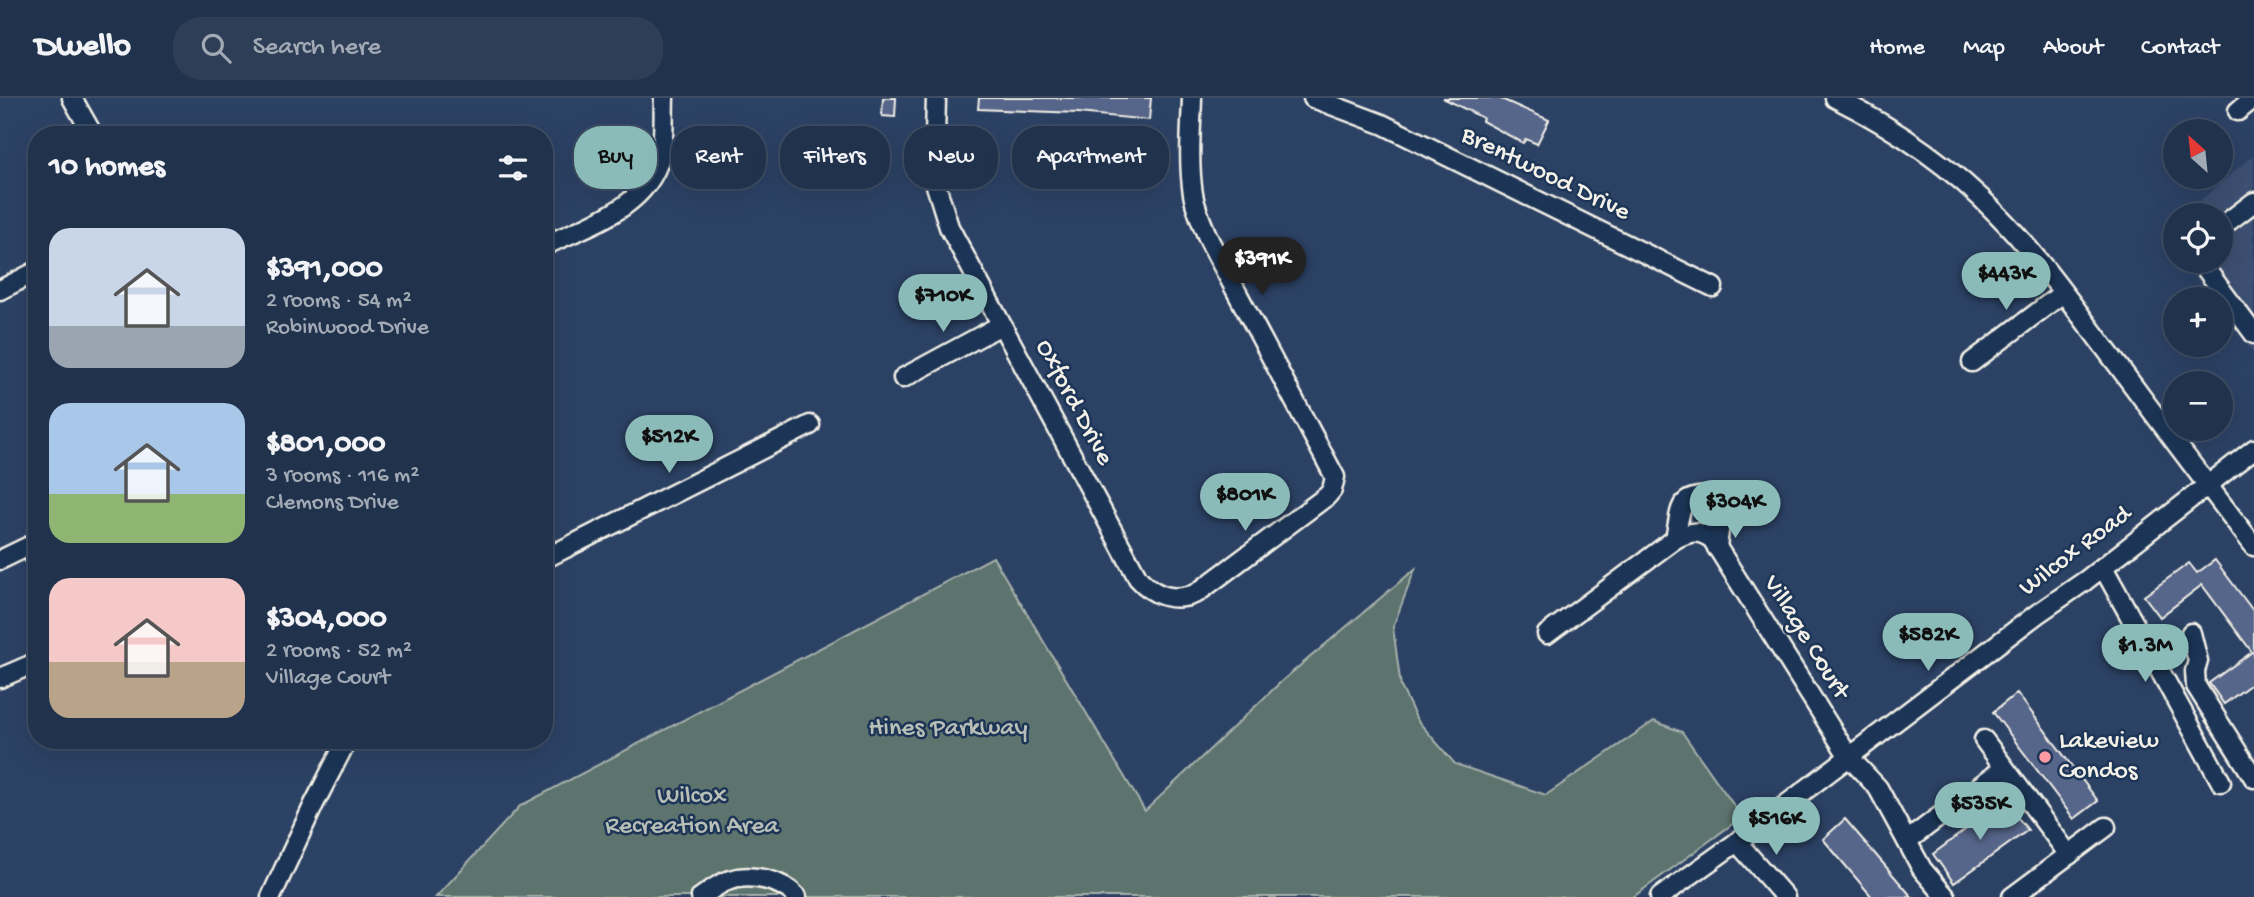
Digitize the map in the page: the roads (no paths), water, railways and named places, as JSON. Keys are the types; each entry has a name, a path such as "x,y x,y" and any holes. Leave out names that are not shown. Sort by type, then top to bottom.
{"street":[{"path":"72,98 88,126"},
{"path":"553,242 617,212 644,190 660,159 664,98"},
{"name":"Oxford Drive","path":"936,98 933,157 937,195 948,227 1138,578 1155,594 1181,598 1197,593 1327,496 1335,484 1334,471 1210,242 1199,215 1193,196 1190,168 1192,98"},
{"name":"Brentwood Drive","path":"1313,98 1382,124 1713,287"},
{"path":"1835,98 1902,136 1967,185 2027,247 2254,546"},
{"path":"2238,111 2253,98"},
{"path":"2233,218 2254,202"},
{"path":"2209,273 2254,334"},
{"path":"0,290 28,276"},
{"path":"1972,362 2063,293"},
{"path":"903,378 1001,325"},
{"path":"553,554 810,425"},
{"name":"Wilcox Road","path":"1660,897 2103,567 2254,449"},
{"path":"1547,634 1675,539 1682,505 1693,496 1714,496 1721,512 1717,548"},
{"name":"Village Court","path":"1675,539 1691,532 1712,539 1849,757 1878,788 1922,869 1946,897"},
{"path":"0,560 28,546"},
{"path":"2103,567 2221,782"},
{"path":"2191,633 2198,661 2195,671 2196,686 2248,750 2254,778"},
{"path":"0,678 28,666"},
{"path":"1984,740 2069,855"},
{"path":"271,897 342,749"},
{"path":"1907,841 2004,768"},
{"path":"2012,897 2106,827"},
{"path":"1737,842 1785,897"},
{"path":"701,897 730,879 749,877 768,880 797,897"}],"place":[{"name":"Lakeview Condos","path":"2045,757"}],"park label":[{"name":"Hines Parkway","path":"948,729"},
{"name":"Wilcox Recreation Area","path":"692,812"}]}
